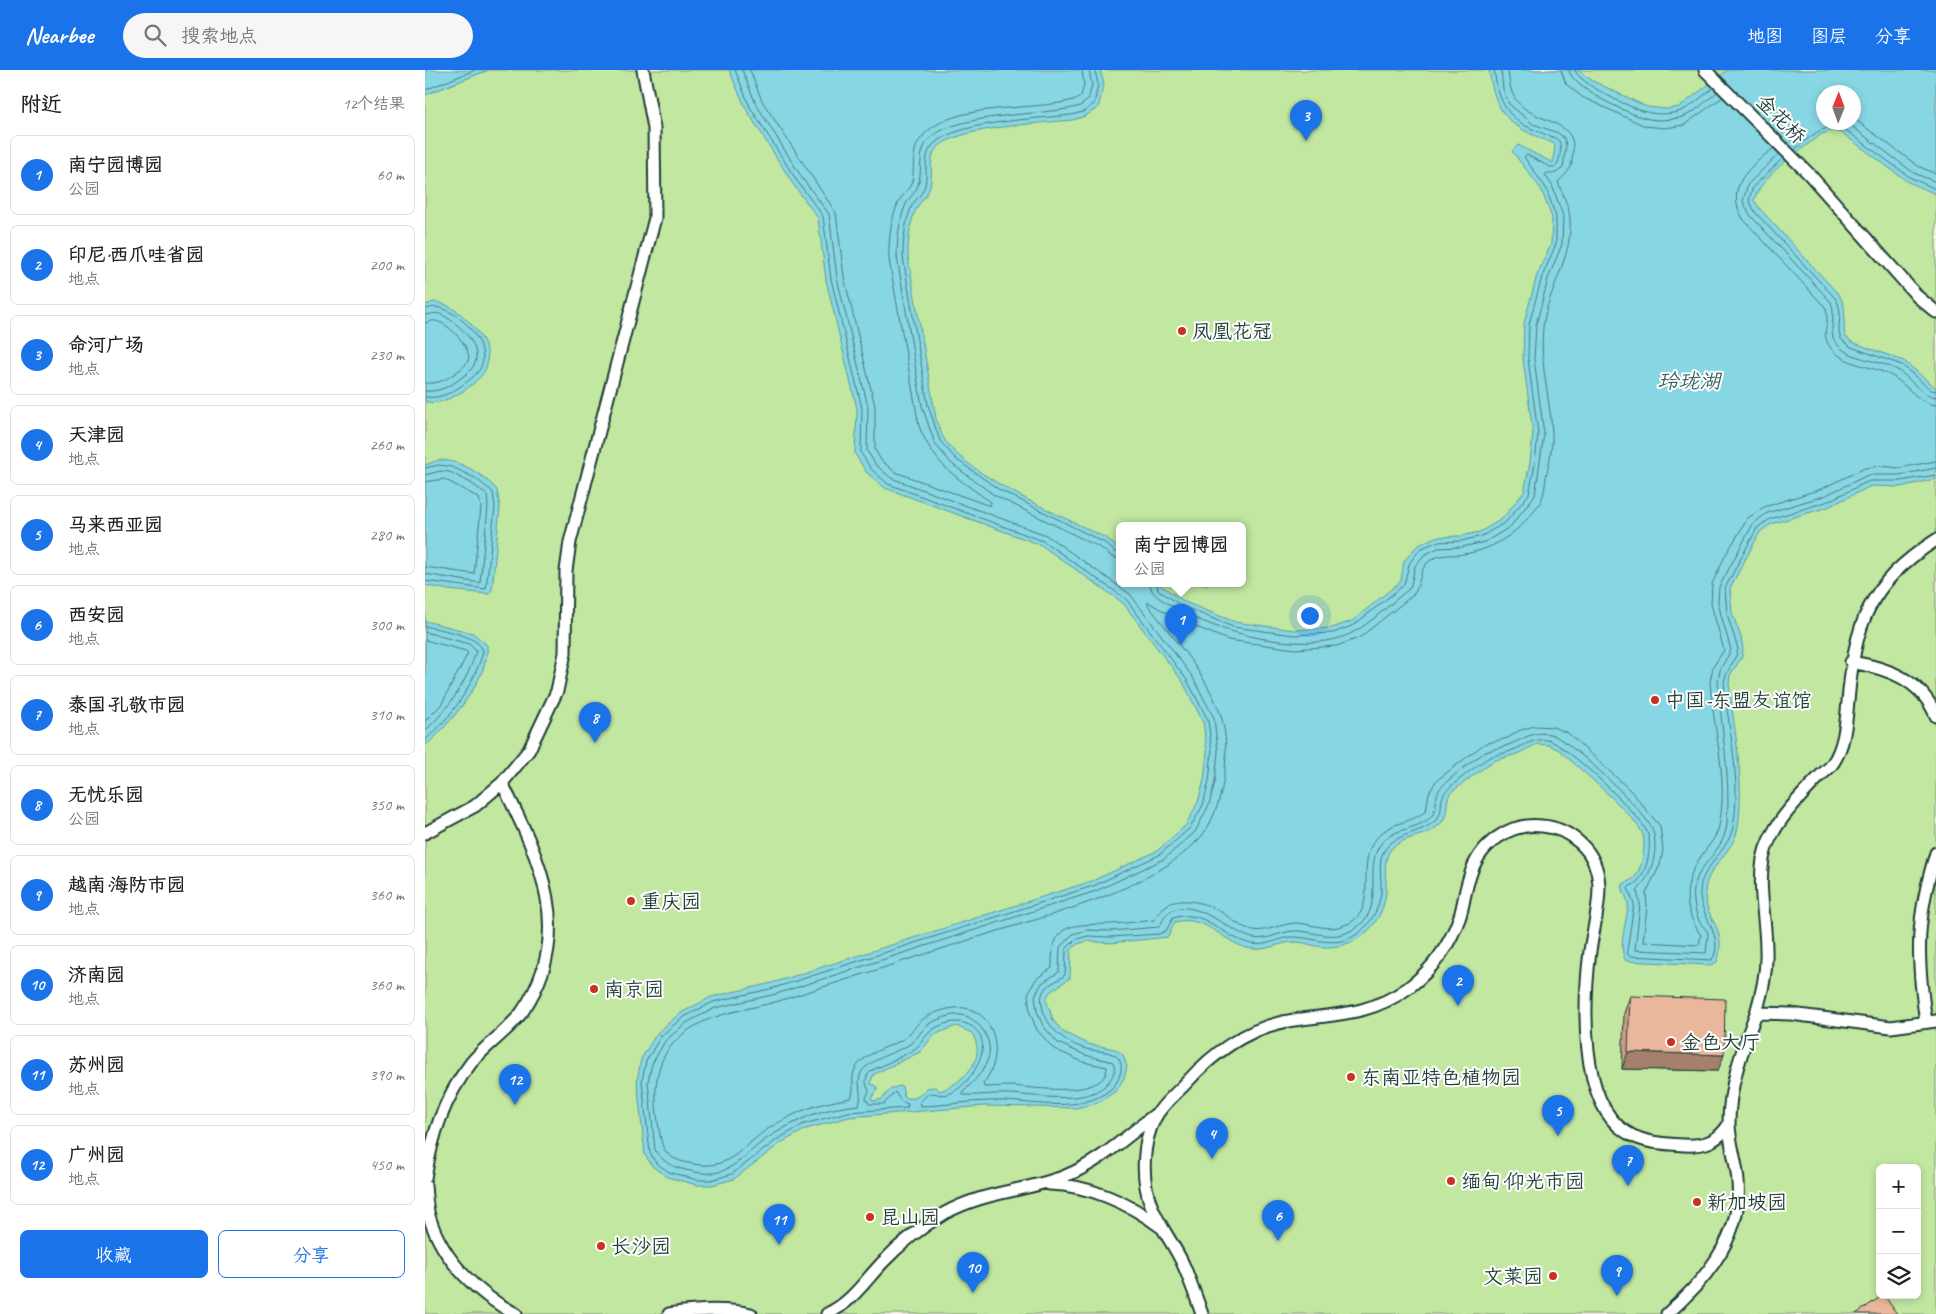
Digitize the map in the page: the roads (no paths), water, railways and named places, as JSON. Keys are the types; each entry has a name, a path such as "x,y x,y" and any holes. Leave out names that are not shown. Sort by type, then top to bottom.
{"street":[{"path":"425,833 457,818 475,806 502,783 529,750 557,691 565,653 566,571 570,542 655,218 653,128 643,70"},
{"name":"金花桥","path":"1705,70 1849,214 1918,297 1936,312"},
{"path":"1667,1314 1679,1304 1721,1256 1735,1221 1739,1183 1729,1124 1733,1081 1765,980 1766,949 1761,909 1761,883 1764,857 1771,836 1788,811 1833,763 1837,754 1845,724 1851,662 1859,631 1873,598 1891,574 1914,554 1936,540"},
{"path":"1851,662 1879,667 1901,677 1920,692 1931,705 1936,716"},
{"path":"425,1178 430,1145 439,1117 472,1063 521,1013 540,977 548,945 551,913 542,872 502,783"},
{"path":"827,1314 858,1293 881,1264 912,1234 946,1213 982,1196 1040,1184 1066,1176 1111,1150 1157,1114 1205,1062 1234,1041 1291,1020 1360,1012 1403,992 1425,976 1439,958 1459,918 1470,874 1477,859 1505,832 1514,827 1550,826 1573,837 1584,847 1597,868 1599,898 1587,982 1587,1035 1590,1065 1597,1092 1611,1120 1626,1132 1643,1140 1691,1146 1710,1143 1722,1136 1729,1124"},
{"path":"1756,1013 1819,1016 1873,1026 1891,1027 1931,1021 1920,981 1919,923 1936,853"},
{"path":"1157,1114 1145,1150 1145,1174 1151,1205 1182,1262 1202,1314"},
{"path":"425,1184 429,1218 442,1246 463,1274 501,1306 516,1314"},
{"path":"1040,1184 1070,1185 1100,1194 1134,1210 1165,1230"},
{"path":"669,1314 693,1310 719,1310 751,1314"}],"water":[{"path":"425,70 488,70 425,95"},
{"name":"玲珑湖","path":"729,70 1100,70 1104,84 1098,108 1085,116 1073,120 1020,125 976,132 957,137 943,144 934,152 929,189 914,214 911,226 908,257 936,419 943,437 955,452 994,481 1018,495 1108,539 1116,546 1116,587 1163,587 1185,602 1235,622 1295,630 1332,628 1352,621 1401,581 1404,561 1417,546 1435,537 1460,536 1480,532 1502,519 1524,492 1530,463 1533,433 1523,359 1524,323 1537,275 1551,244 1552,218 1541,189 1512,151 1518,145 1553,163 1555,144 1527,132 1508,119 1496,99 1489,70 1578,70 1593,81 1647,107 1666,109 1679,107 1728,70 1936,70 1936,194 1908,182 1842,133 1831,131 1822,134 1783,163 1765,181 1758,190 1754,200 1760,209 1840,296 1845,312 1845,336 1852,342 1904,361 1936,388 1936,479 1900,487 1871,486 1828,507 1771,524 1760,532 1730,588 1732,613 1741,637 1743,649 1742,657 1730,675 1729,683 1740,773 1740,809 1736,836 1709,876 1706,885 1706,904 1720,941 1717,962 1710,965 1626,961 1623,956 1622,942 1628,903 1623,890 1623,884 1633,879 1639,870 1644,852 1643,835 1630,816 1559,750 1549,745 1537,744 1517,754 1493,761 1450,793 1444,819 1436,828 1399,843 1393,848 1388,854 1385,868 1386,892 1380,914 1368,931 1351,942 1340,946 1325,947 1289,942 1254,949 1238,945 1204,925 1185,921 1175,922 1168,937 1110,943 1088,941 1077,944 1071,950 1070,978 1050,992 1046,999 1053,1020 1063,1032 1088,1044 1115,1049 1123,1055 1127,1067 1124,1078 1116,1091 1098,1103 1076,1108 985,1106 849,1117 806,1129 781,1143 734,1179 712,1185 697,1185 667,1177 653,1167 645,1155 637,1081 641,1059 657,1033 679,1014 711,997 772,983 1092,881 1157,851 1186,825 1198,802 1204,780 1207,752 1203,722 1183,682 1123,603 1041,545 885,488 867,473 855,454 857,409 826,280 818,218 793,184 746,109","holes":["956,1026 972,1033 977,1052 973,1065 952,1086 940,1091 935,1087 927,1088 914,1098 904,1097 902,1086 892,1088 882,1099 873,1101 871,1098 877,1091 877,1087 870,1083 874,1074 920,1052 934,1035"]},
{"path":"434,302 452,308 472,325 484,341 487,361 486,368 482,374 468,388 450,398 432,403 425,401 425,305"},
{"path":"439,460 455,462 471,469 497,490 500,507 492,590 489,594 448,590 425,585 425,465"},
{"path":"425,621 473,633 487,645 482,671 475,686 456,714 425,746"}],"place":[{"name":"命河广场","path":"1306,141"},
{"name":"凤凰花冠","path":"1182,331"},
{"name":"南宁园博园","path":"1181,645"},
{"name":"中国-东盟友谊馆","path":"1655,700"},
{"name":"无忧乐园","path":"595,743"},
{"name":"重庆园","path":"631,901"},
{"name":"南京园","path":"594,989"},
{"name":"印尼·西爪哇省园","path":"1458,1006"},
{"name":"金色大厅","path":"1671,1042"},
{"name":"东南亚特色植物园","path":"1351,1077"},
{"name":"广州园","path":"515,1105"},
{"name":"马来西亚园","path":"1558,1136"},
{"name":"天津园","path":"1212,1159"},
{"name":"缅甸·仰光市园","path":"1451,1181"},
{"name":"泰国·孔敬市园","path":"1628,1186"},
{"name":"新加坡园","path":"1697,1202"},
{"name":"昆山园","path":"870,1217"},
{"name":"西安园","path":"1278,1241"},
{"name":"苏州园","path":"779,1245"},
{"name":"长沙园","path":"601,1246"},
{"name":"文莱园","path":"1553,1276"},
{"name":"济南园","path":"973,1293"},
{"name":"越南·海防市园","path":"1617,1296"}]}
